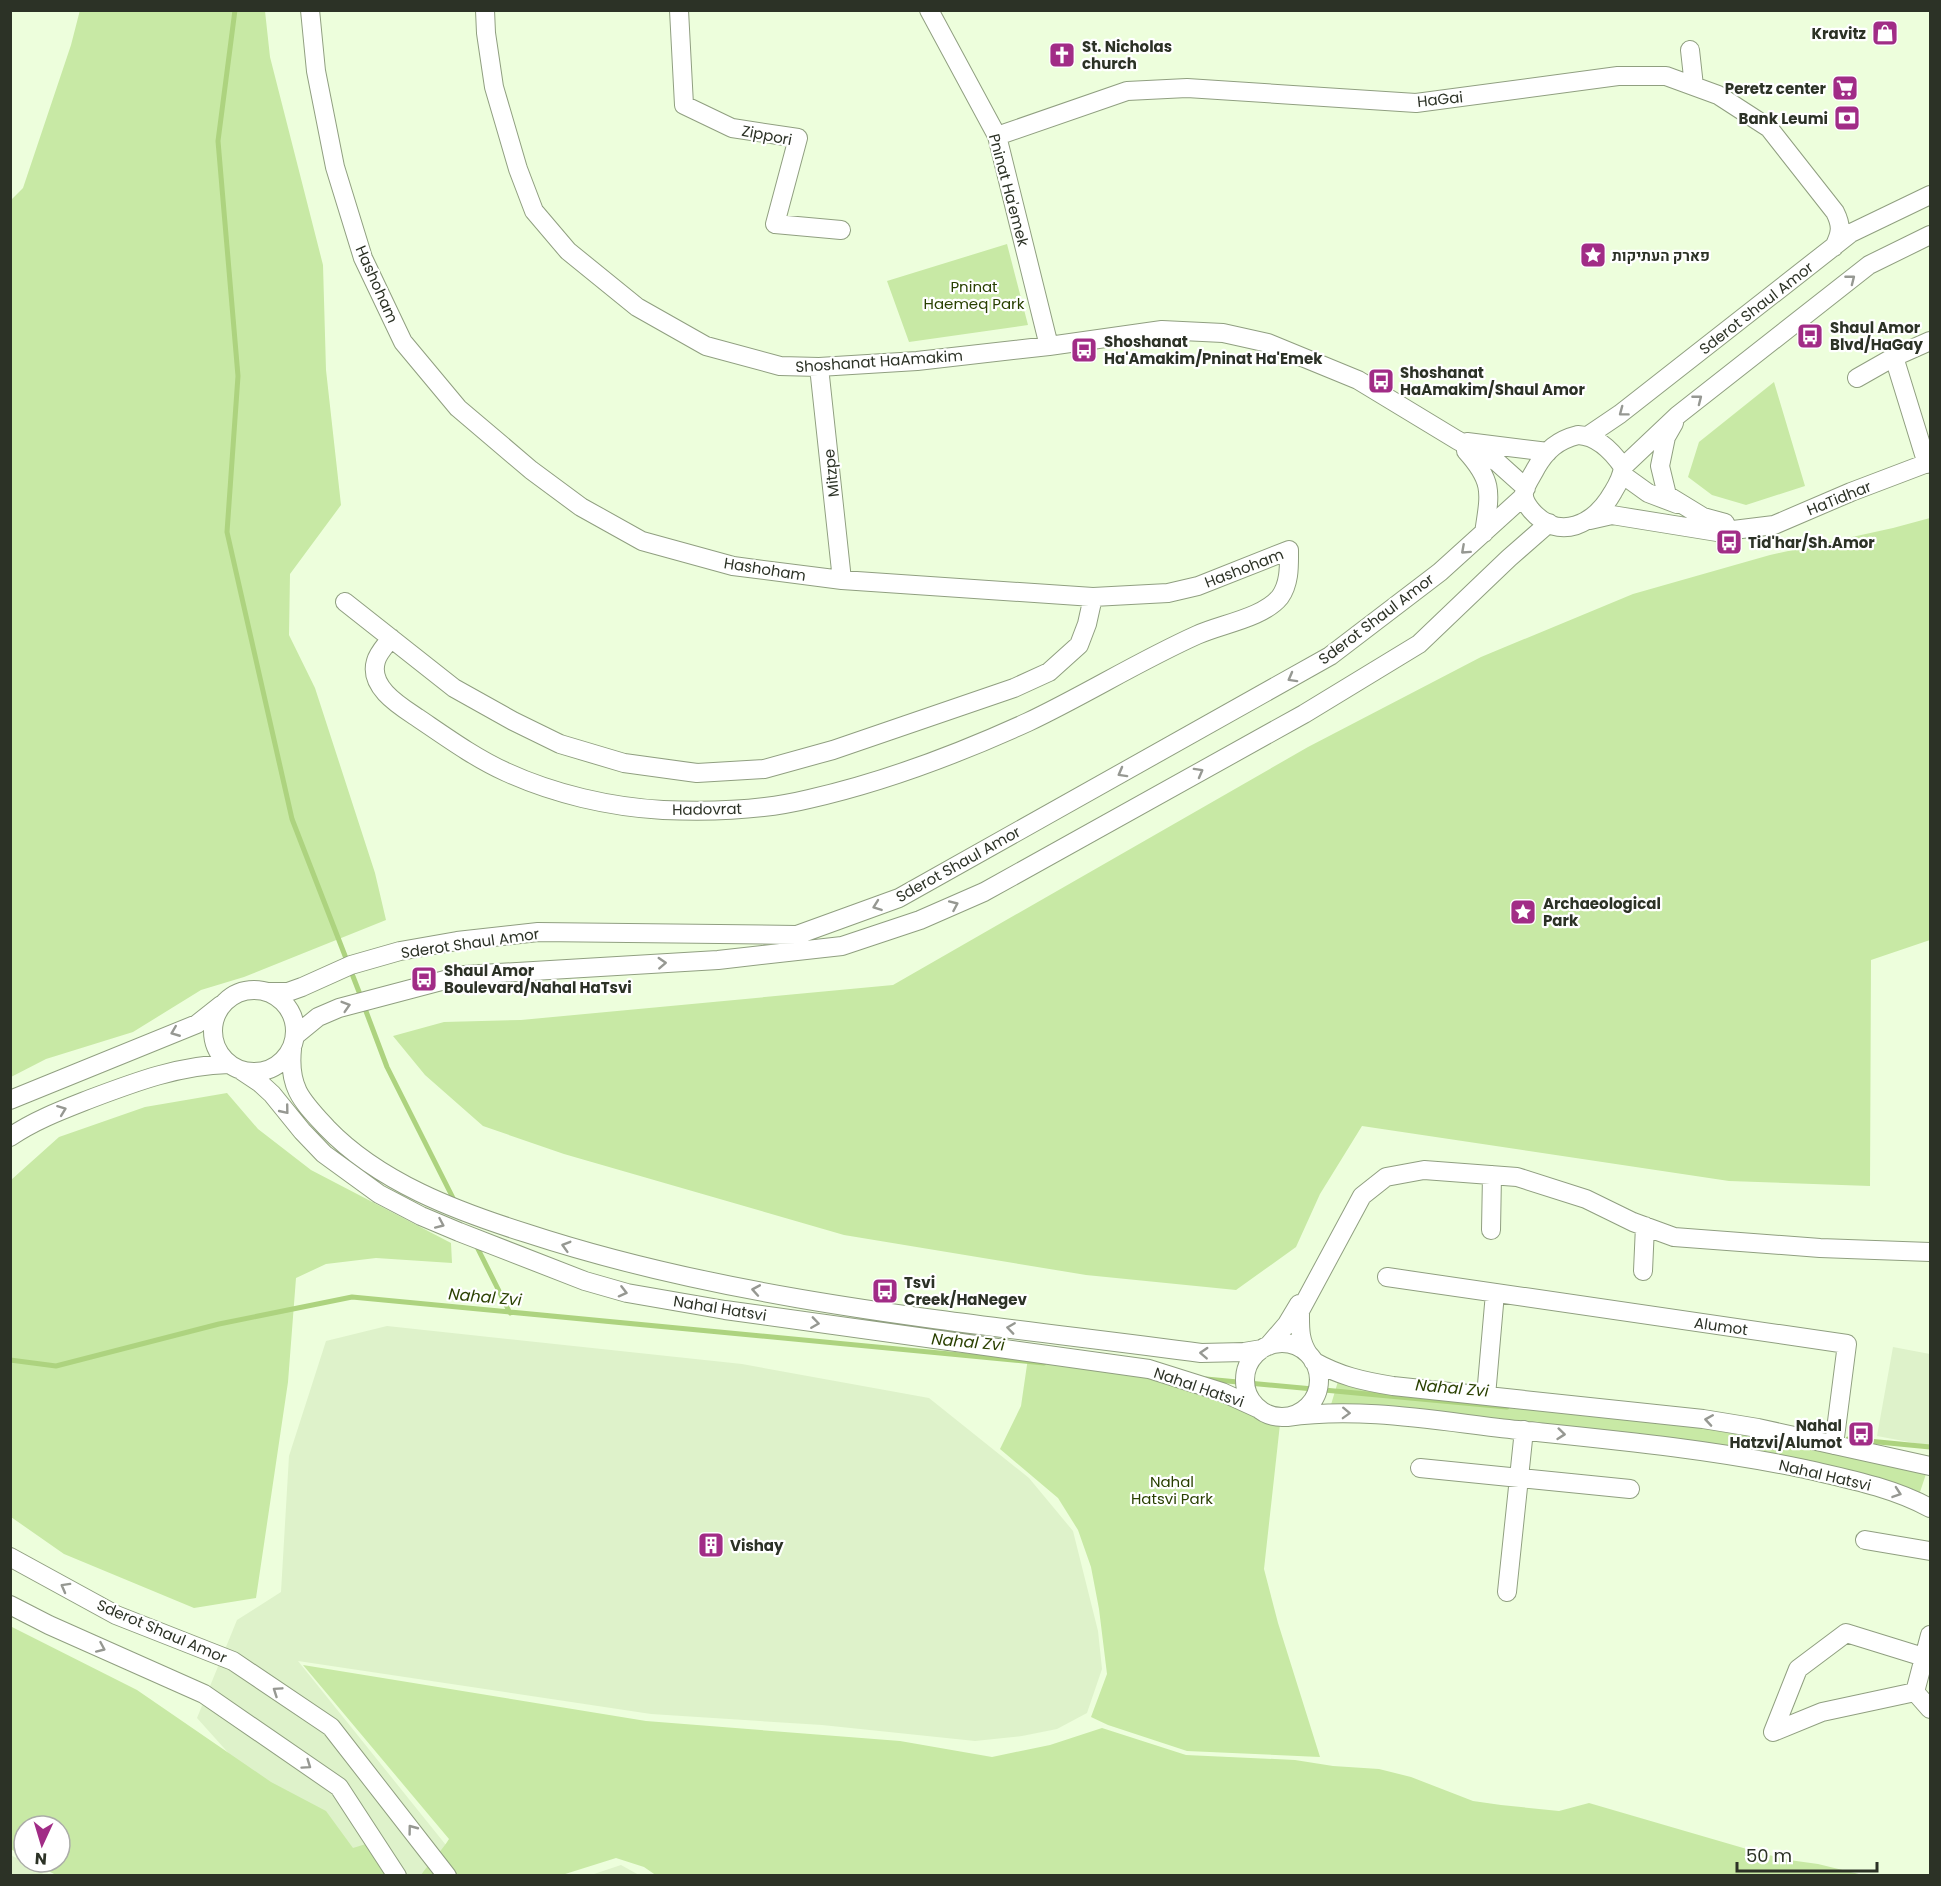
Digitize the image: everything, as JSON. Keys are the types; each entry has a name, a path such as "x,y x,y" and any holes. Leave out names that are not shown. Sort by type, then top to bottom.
{"street":[{"name":"Hashoham","path":"310,10 316,71 334,167 363,258 403,342 458,408 531,470 581,507 642,541 733,566 842,580 1093,597 1168,593 1198,586 1289,550 1285,588 1278,599 1260,612 1198,634 1097,686"},
{"name":"Shoshanat HaAmakim","path":"485,10 494,87 518,169 534,211 568,251 637,307 706,346 780,366 819,367 917,361 1162,330 1223,333 1268,343 1358,381 1497,462 1525,492"},
{"name":"Zippori","path":"679,10 684,105 732,128 798,138 775,224 841,230"},
{"name":"Pninat Ha'emek","path":"929,10 997,136 1049,346"},
{"path":"1690,50 1694,86"},
{"name":"HaGai","path":"997,136 1127,90 1187,88 1416,103 1618,76 1666,76 1718,95 1769,128 1835,212"},
{"name":"Sderot Shaul Amor","path":"1589,435 1620,414 1851,233 1930,195"},
{"path":"1835,212 1855,222 1866,223 1882,218"},
{"path":"1834,247 1841,233 1835,212"},
{"path":"1623,471 1611,451 1589,435 1565,438 1556,443 1541,459 1525,492 1526,505 1536,516 1549,523 1570,526 1590,520 1601,511 1623,471 1678,415 1869,266 1930,235"},
{"path":"1857,378 1894,357 1930,341"},
{"path":"1894,357 1929,463"},
{"name":"Mitzpe","path":"819,367 842,580"},
{"name":"HaTidhar","path":"1678,415 1666,437 1660,466 1667,495 1703,518 1747,528"},
{"name":"Shoshanat HaAmakim","path":"1457,440 1480,467 1490,494 1484,532"},
{"path":"1457,440 1548,452"},
{"name":"HaTidhar","path":"1590,520 1612,515 1717,532 1774,525 1851,492 1929,463"},
{"name":"HaTidhar","path":"1623,471 1648,494 1685,506"},
{"name":"Sderot Shaul Amor","path":"268,992 288,992 351,965 399,951 457,941 538,933 797,935 899,898 1330,656 1440,572 1525,492"},
{"name":"Sderot Shaul Amor","path":"294,1042 318,1017 339,1008 464,975 718,960 842,946 920,920 995,886 1304,714 1419,644 1549,523"},
{"path":"345,602 454,688 560,744 624,763 697,773 764,769 833,750 1004,692 1050,672 1079,645 1088,624 1093,597"},
{"name":"Hadovrat","path":"391,638 375,662 380,687 407,710 448,739 506,772 585,801 663,810 754,808 807,800 874,782 949,755 1028,722 1097,686"},
{"path":"10,1100 198,1024 237,994 253,990 268,992 280,999 290,1010 294,1021 294,1042 284,1061 272,1069 256,1072 205,1065 174,1070 51,1114 24,1127 10,1137"},
{"path":"225,1002 217,1014 213,1028 214,1041 219,1054 236,1068"},
{"name":"Nahal Hatsvi","path":"294,1042 290,1068 293,1082 302,1098 338,1139 360,1156 390,1176 466,1213 561,1245 685,1277 893,1312 1201,1353 1244,1352 1265,1348"},
{"name":"Nahal Hatsvi","path":"236,1068 260,1083 272,1094 324,1154 379,1194 459,1232 585,1281 627,1293 725,1310 1149,1369 1211,1388 1257,1408"},
{"path":"1309,1294 1296,1306 1287,1324 1251,1361 1246,1372 1245,1385 1249,1397 1257,1408 1275,1416 1287,1417 1305,1408 1317,1394 1319,1378 1303,1346 1300,1311 1362,1196 1386,1178 1424,1170 1517,1177 1586,1199 1674,1237 1930,1252"},
{"path":"1491,1230 1492,1175"},
{"path":"1643,1271 1645,1226"},
{"name":"Alumot","path":"1387,1277 1847,1344 1834,1444"},
{"path":"1486,1396 1495,1293"},
{"path":"1265,1348 1287,1344 1299,1347 1311,1358"},
{"name":"Nahal Hatsvi","path":"1311,1358 1341,1375 1393,1386 1703,1419 1758,1428 1930,1466"},
{"name":"Nahal Hatsvi","path":"1287,1417 1316,1413 1349,1413 1699,1449 1752,1458 1902,1493 1930,1508"},
{"path":"1507,1592 1524,1430"},
{"path":"1420,1468 1630,1489"},
{"path":"1866,1540 1930,1551"},
{"name":"Sderot Shaul Amor","path":"10,1557 116,1615 233,1661 331,1727 447,1875"},
{"path":"10,1605 204,1694 339,1787 397,1875"},
{"path":"1915,1692 1822,1712 1773,1732 1798,1669 1846,1633 1928,1658"},
{"path":"1915,1692 1928,1658 1930,1635"},
{"path":"1915,1692 1930,1708"}],"shaded area":[{"path":"387,1326 742,1364 929,1398 1029,1478 1073,1531 1098,1631 1102,1669 1087,1713 1057,1729 1022,1736 975,1741 822,1725 651,1714 298,1661 470,1875 338,1875 197,1718 237,1620 281,1592 289,1456 326,1341"},
{"path":"1893,1347 1930,1354 1930,1446 1877,1436"},
{"path":"11,1855 12,1874 45,1875 11,1875"},
{"path":"621,1865 639,1875 591,1875"}],"green space":[{"path":"80,10 265,11 270,57 323,265 326,370 341,505 290,574 289,635 315,688 375,873 386,920 244,977 201,990 133,1032 46,1059 11,1077 11,200 23,188 71,45"},
{"name":"Pninat Haemeq Park","path":"1007,244 1028,325 909,342 887,281"},
{"path":"1774,382 1805,486 1746,505 1712,495 1688,477 1699,442"},
{"path":"1930,518 1930,940 1871,960 1870,1186 1729,1181 1362,1126 1320,1194 1296,1247 1236,1290 1086,1275 844,1235 564,1154 483,1126 425,1075 393,1036 444,1022 521,1020 893,985 1308,747 1481,657 1633,594 1770,555"},
{"path":"227,1093 258,1129 311,1170 451,1243 452,1263 376,1258 326,1264 296,1278 288,1382 256,1598 194,1608 64,1554 11,1517 11,1180 59,1137 145,1107"},
{"name":"Nahal Hatsvi Park","path":"1028,1358 1128,1371 1242,1407 1280,1424 1264,1569 1278,1623 1320,1757 1187,1751 1108,1725 1091,1717 1107,1674 1091,1567 1078,1530 1058,1498 1000,1449 1021,1406"},
{"path":"1339,1378 1686,1421 1927,1471 1919,1495 1836,1471 1330,1408"},
{"path":"10,1626 137,1690 271,1782 326,1811 353,1848 366,1844 406,1875 56,1875 54,1874 72,1874 72,1814 12,1814 11,1849"},
{"path":"303,1665 646,1721 900,1741 992,1757 1050,1745 1102,1728 1186,1755 1295,1760 1333,1766 1379,1769 1411,1777 1473,1801 1559,1811 1589,1803 1757,1852 1863,1875 657,1876 644,1867 616,1858 562,1875 421,1875 449,1839"}],"waterway":[{"path":"235,10 218,141 238,376 227,532 292,819 361,997"},
{"path":"364,1006 387,1067 455,1202"},
{"path":"476,1245 510,1313"},
{"name":"Nahal Zvi","path":"10,1360 56,1366 219,1324 352,1297 1044,1363"},
{"name":"Nahal Zvi","path":"1206,1379 1507,1407"},
{"name":"Nahal Zvi","path":"1848,1439 1930,1447"}],"place":[{"name":"Kravitz","path":"1885,33"},
{"name":"St. Nicholas church","path":"1062,55"},
{"name":"Peretz center","path":"1845,88"},
{"name":"Bank Leumi","path":"1847,118"},
{"name":"פארק העתיקות","path":"1593,255"},
{"name":"Shaul Amor Blvd/HaGay","path":"1810,336"},
{"name":"Shoshanat Ha'Amakim/Pninat Ha'Emek","path":"1084,350"},
{"name":"Shoshanat HaAmakim/Shaul Amor","path":"1381,381"},
{"name":"Tid'har/Sh.Amor","path":"1729,542"},
{"name":"Archaeological Park","path":"1523,912"},
{"name":"Shaul Amor Boulevard/Nahal HaTsvi","path":"424,979"},
{"name":"Tsvi Creek/HaNegev","path":"885,1291"},
{"name":"Nahal Hatzvi/Alumot","path":"1861,1434"},
{"name":"Vishay","path":"711,1545"}]}
